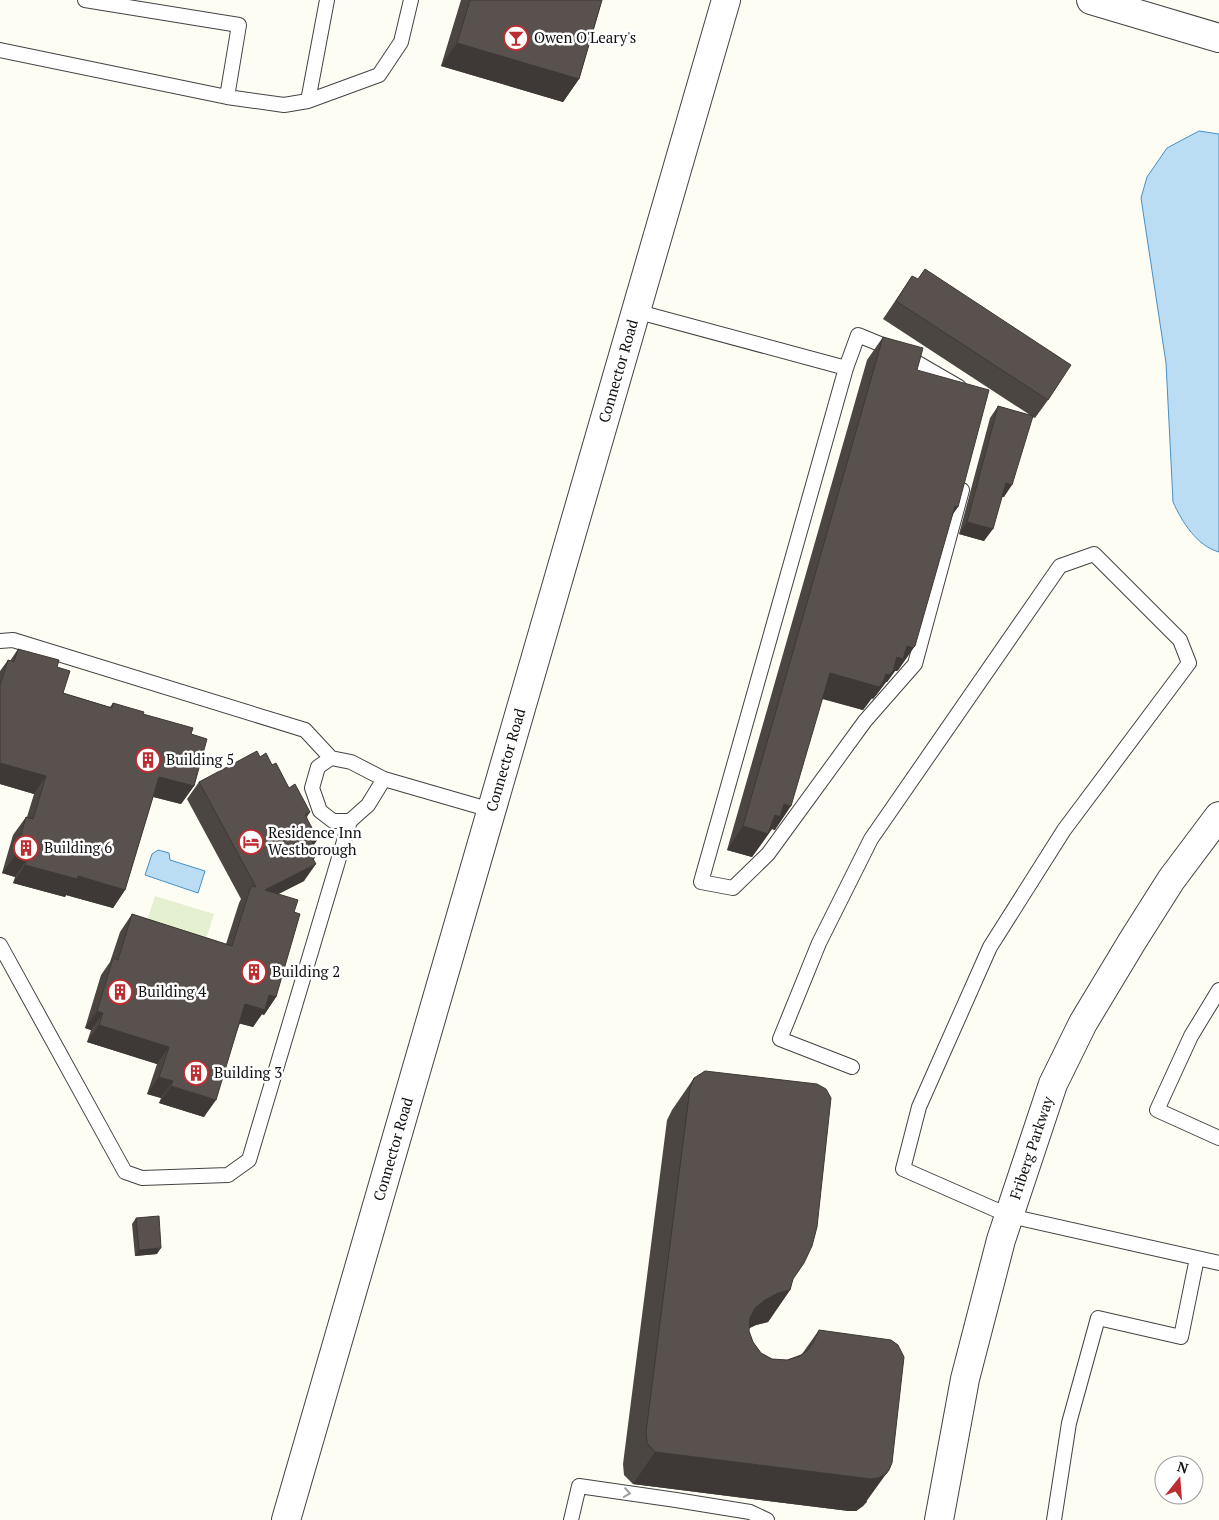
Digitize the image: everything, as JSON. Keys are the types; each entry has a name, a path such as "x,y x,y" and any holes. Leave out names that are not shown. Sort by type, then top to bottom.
{"street":[{"name":"Connector Road","path":"286,1520 726,0"},
{"path":"1091,0 1219,38"},
{"name":"Friberg Parkway","path":"939,1520 965,1379 1001,1240 1053,1084 1083,1023 1171,880 1219,816"}],"lane":[{"path":"85,0 239,25 227,97"},
{"path":"308,101 327,0"},
{"path":"0,50 227,97 284,105 308,101 379,75 401,42 411,0"},
{"path":"635,311 846,368"},
{"path":"965,477 915,664 865,721 768,854 733,888 701,882 846,368 858,335 897,351 969,393"},
{"path":"852,1067 780,1039 819,943 871,839 1055,573 1060,566 1094,554 1180,640 1189,664 1064,830 990,947 918,1107 903,1169 1010,1216 1219,1263"},
{"path":"0,641 13,640 305,730 330,758 351,762 384,779 491,810"},
{"path":"330,758 318,767 312,788 320,811 333,821 350,821"},
{"path":"0,945 125,1172 142,1178 228,1175 249,1160 350,821 368,805 384,779"},
{"path":"1219,990 1192,1036 1157,1110 1219,1138"},
{"path":"1054,1520 1069,1423 1098,1318 1181,1337 1196,1258"},
{"path":"571,1520 579,1486 750,1512 767,1520"}],"green space":[{"path":"155,896 214,914 204,945 145,927"}],"water":[{"path":"1199,131 1219,134 1219,552 1197,539 1186,525 1173,502 1166,363 1141,198 1147,177 1167,148"},
{"path":"158,850 169,853 170,860 205,871 198,893 145,875 152,854"}],"building":[{"name":"Owen O'Leary's","path":"470,0 602,0 579,79 457,43"},
{"path":"925,269 1071,365 1048,400 896,301 912,276 918,279"},
{"path":"883,337 923,348 917,370 989,390 958,507 955,506 915,646 913,648 907,646 903,659 897,657 893,671 889,675 886,674 879,687 830,673 791,806 784,804 780,817 775,815 768,834 743,826"},
{"path":"998,406 1033,416 1012,485 1006,483 993,529 967,522"},
{"path":"18,649 59,660 57,667 70,671 63,693 112,708 113,703 144,712 143,714 193,728 191,734 207,739 194,786 159,777 125,890 78,876 77,879 25,865 27,859 15,856 26,817 33,819 46,776 0,763 0,685 8,660 14,662"},
{"path":"257,751 260,757 266,753 272,765 276,763 289,788 295,784 310,812 305,815 318,839 312,842 318,853 312,857 316,864 265,890 298,900 294,912 300,914 276,997 269,995 265,1010 245,1004 216,1100 171,1086 173,1081 159,1077 169,1047 99,1025 103,1013 97,1011 113,958 118,960 132,914 232,946 251,886 256,887 199,782"},
{"path":"705,1071 817,1084 826,1089 831,1098 817,1227 812,1246 804,1263 793,1279 790,1290 778,1293 755,1308 750,1318 749,1331 753,1342 761,1353 772,1359 787,1360 800,1356 808,1350 819,1330 891,1340 898,1345 904,1357 892,1463 886,1474 878,1478 871,1479 655,1452 647,1443 646,1432 690,1088 694,1078"},
{"path":"159,1216 161,1248 139,1250 136,1218"}],"place":[{"name":"Owen O'Leary's","path":"516,38"},
{"name":"Building 5","path":"148,760"},
{"name":"Residence Inn Westborough","path":"251,842"},
{"name":"Building 6","path":"26,848"},
{"name":"Building 2","path":"254,972"},
{"name":"Building 4","path":"120,992"},
{"name":"Building 3","path":"196,1073"}]}
